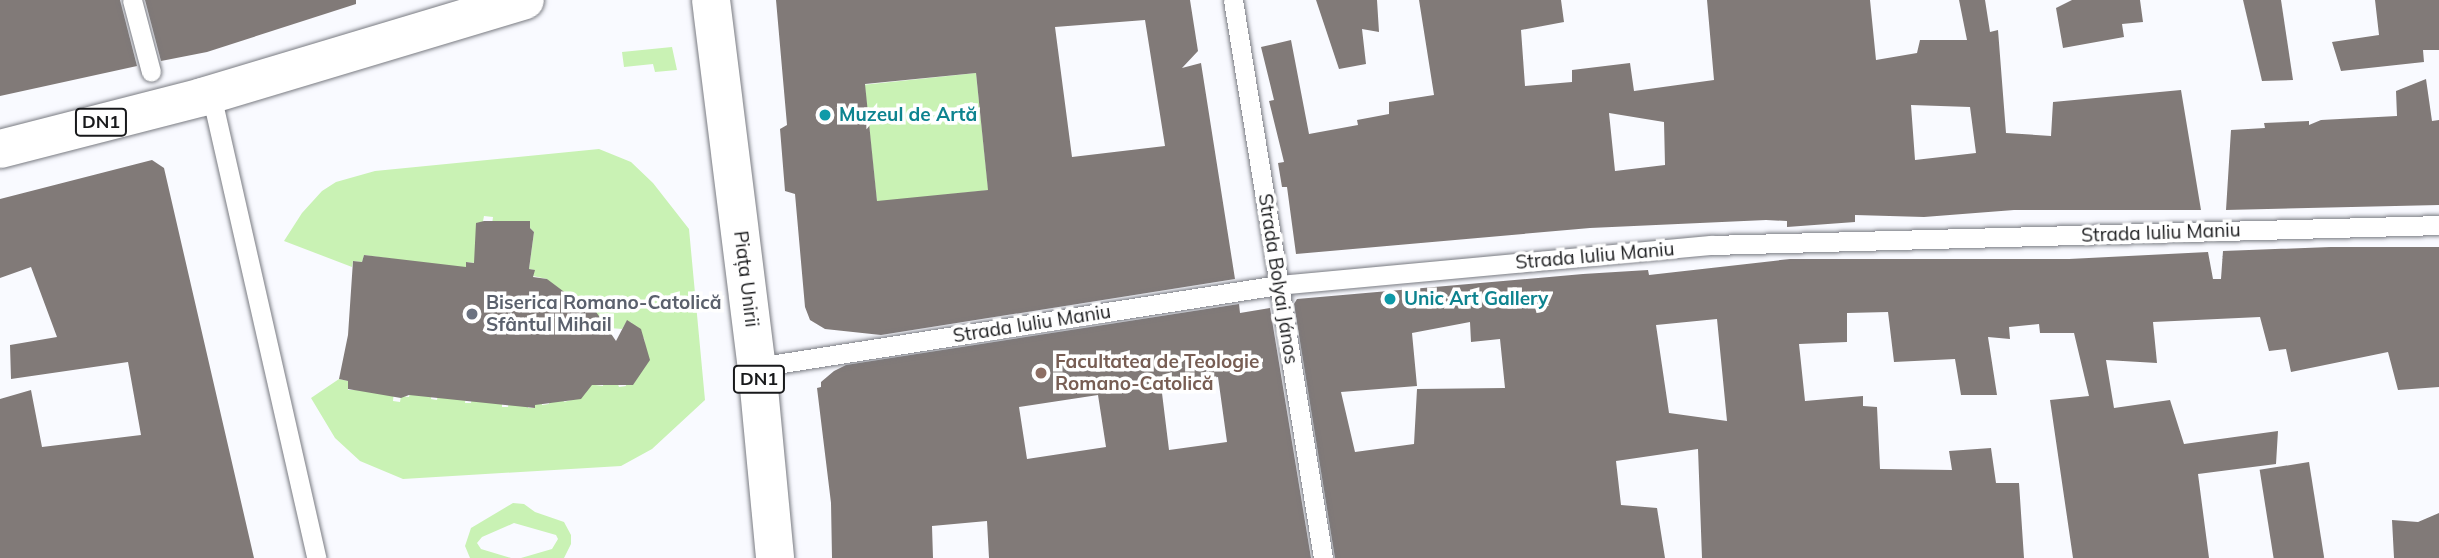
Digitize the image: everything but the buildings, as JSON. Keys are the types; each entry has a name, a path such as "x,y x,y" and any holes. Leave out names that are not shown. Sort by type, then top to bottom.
{"main road":[{"name":"DN1","path":"0,149 206,96 525,0"},
{"name":"Piața Unirii","path":"711,0 757,367 775,558"}],"street":[{"path":"132,0 151,72"},
{"name":"Strada Bolyai János","path":"1233,0 1323,558"},
{"path":"206,96 316,558"},
{"name":"Strada Iuliu Maniu","path":"757,367 1279,285 1711,245 2439,225"}],"green space":[{"path":"672,47 677,70 655,72 653,64 624,67 622,52"},
{"path":"976,73 988,190 877,202 865,85"},
{"path":"599,149 631,162 653,183 689,229 705,400 652,449 621,466 403,479 360,461 335,438 311,398 339,379 348,381 348,390 354,390 355,384 394,391 393,401 400,402 401,396 409,397 410,390 432,392 431,399 437,400 438,393 466,396 465,403 471,403 472,396 502,400 502,407 508,407 509,401 529,402 528,408 534,408 536,399 542,397 542,405 549,404 549,396 562,396 564,402 571,400 581,383 603,386 604,378 616,379 619,387 626,386 624,376 645,345 644,338 628,332 632,323 627,321 622,329 610,328 611,322 606,321 604,328 590,304 560,297 547,279 533,276 534,270 529,269 534,232 530,228 530,221 521,221 521,225 492,224 493,217 484,216 475,263 467,262 466,269 364,255 362,262 353,261 352,267 284,241 302,213 322,191 336,182 375,171"},
{"path":"513,503 524,504 535,512 564,522 571,535 571,544 564,558 521,558 552,549 558,539 556,535 514,523 482,537 477,543 481,549 511,558 470,558 465,546 471,528"}],"place":[{"name":"Muzeul de Artă","path":"825,115"},
{"name":"Unic Art Gallery","path":"1390,299"},
{"name":"Biserica Romano-Catolică Sfântul Mihail","path":"472,314"},
{"name":"Facultatea de Teologie Romano-Catolică","path":"1041,373"}]}
